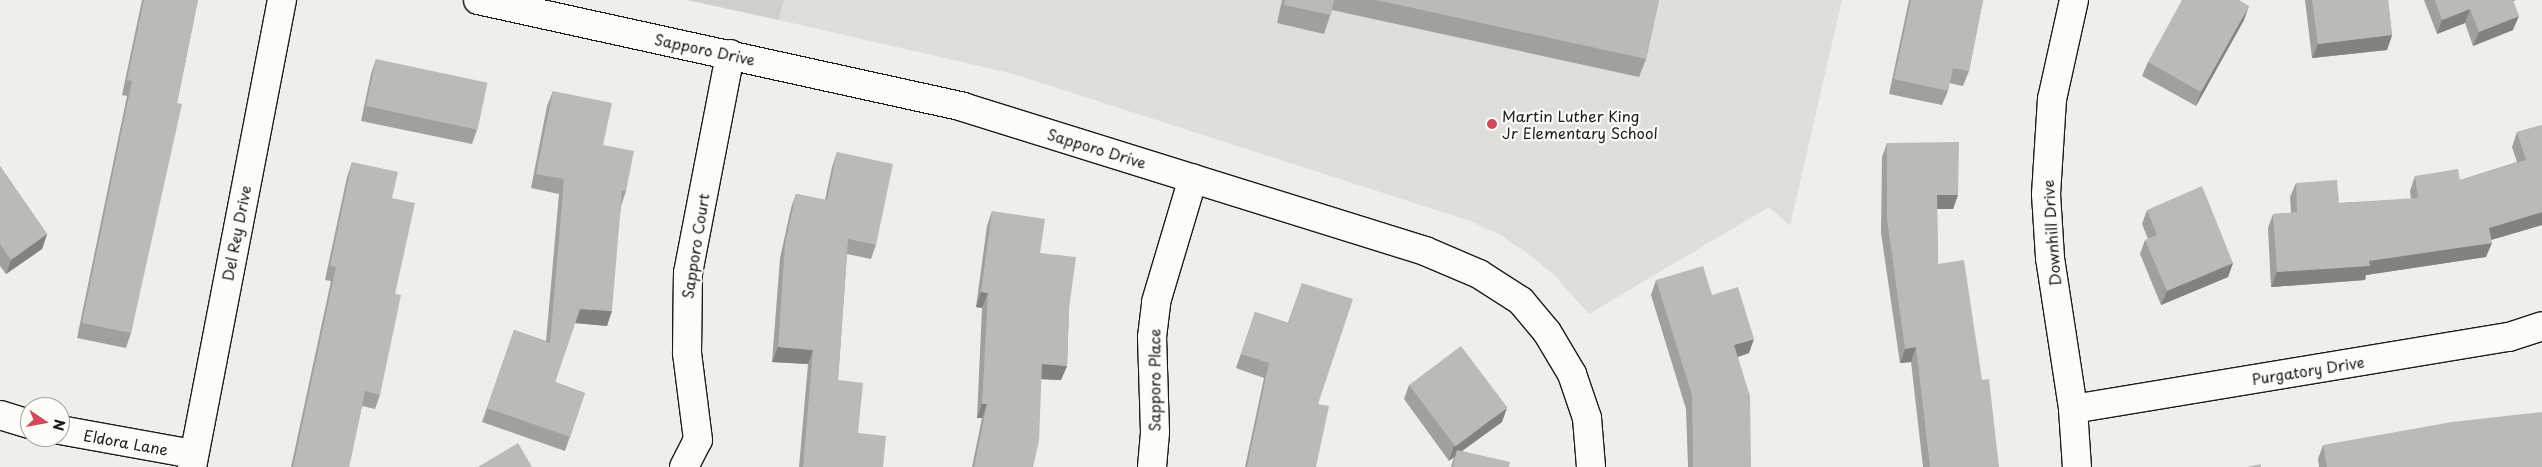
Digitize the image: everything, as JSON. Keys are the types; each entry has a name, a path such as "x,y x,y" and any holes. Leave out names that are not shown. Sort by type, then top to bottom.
{"street":[{"name":"Del Rey Drive","path":"192,460 282,0"},
{"name":"Sapporo Drive","path":"478,0 730,54 963,107 1425,251 1479,274 1521,302 1547,332 1572,374 1587,418 1591,467"},
{"name":"Downhill Drive","path":"2074,0 2052,99 2046,194 2050,258 2074,409 2077,467"},
{"name":"Sapporo Court","path":"684,467 698,440 687,353 688,273 730,54"},
{"name":"Sapporo Place","path":"1152,467 1155,432 1152,338 1156,302 1193,178"},
{"name":"Purgatory Drive","path":"2074,409 2509,337 2542,326"},
{"path":"0,415 20,421"},
{"name":"Eldora Lane","path":"70,432 192,460"}],"shaded area":[{"path":"687,0 784,0 779,20"},
{"name":"Martin Luther King Jr Elementary School","path":"784,0 1842,0 1790,226 1769,207 1589,314 1553,274 1531,256 1500,235 1470,221 1014,74 779,20"}],"building":[{"path":"144,0 198,0 177,103 182,104 131,333 82,323 132,81 127,80"},
{"path":"1285,0 1334,0 1331,15 1284,5"},
{"path":"1376,0 1659,0 1646,59"},
{"path":"1911,0 1983,0 1969,71 1953,68 1948,91 1894,79"},
{"path":"2182,0 2239,0 2249,6 2201,92 2148,62"},
{"path":"2312,0 2388,0 2392,35 2318,44"},
{"path":"2435,0 2513,0 2519,16 2479,32 2470,9 2442,20"},
{"path":"376,59 488,83 478,130 366,106"},
{"path":"553,91 612,103 603,145 634,151 626,191 622,191 612,311 580,309 555,382 585,393 570,437 487,408 514,330 550,343 564,179 536,174"},
{"path":"2542,125 2542,212 2489,228 2492,243 2369,261 2370,266 2277,272 2273,214 2297,212 2296,183 2337,180 2339,203 2418,198 2415,176 2458,169 2460,180 2526,160 2517,132"},
{"path":"1959,142 1958,195 1937,195 1938,264 1964,260 1982,380 1989,379 1999,467 1930,467 1916,347 1905,349 1887,219 1887,143"},
{"path":"837,152 893,164 876,245 848,239 838,380 863,383 858,433 886,436 883,467 803,467 813,350 778,347 785,244 796,194 827,200"},
{"path":"352,162 398,172 392,198 415,203 395,294 401,295 380,395 365,391 349,467 293,467 336,267 330,266"},
{"path":"0,166 47,234 11,260 0,244"},
{"path":"2202,186 2233,263 2167,291 2145,240 2157,235 2147,210"},
{"path":"992,211 1045,219 1040,253 1076,257 1069,309 1067,366 1042,364 1039,441 1033,467 974,467 987,404 982,404 988,293 981,292"},
{"path":"1703,266 1712,295 1738,287 1754,339 1734,345 1750,396 1751,467 1693,467 1692,395 1656,280"},
{"path":"1302,283 1353,299 1318,404 1329,406 1316,467 1247,467 1269,363 1241,354 1255,312 1289,323"},
{"path":"1461,346 1507,407 1455,447 1409,385"},
{"path":"2542,412 2542,467 2327,467 2323,445 2452,422"},
{"path":"518,443 532,467 478,467"},
{"path":"1457,450 1510,462 1509,467 1453,467"},
{"path":"2261,464 2261,467 2247,467"}],"place":[{"name":"Martin Luther King Jr Elementary School","path":"1492,124"}]}
